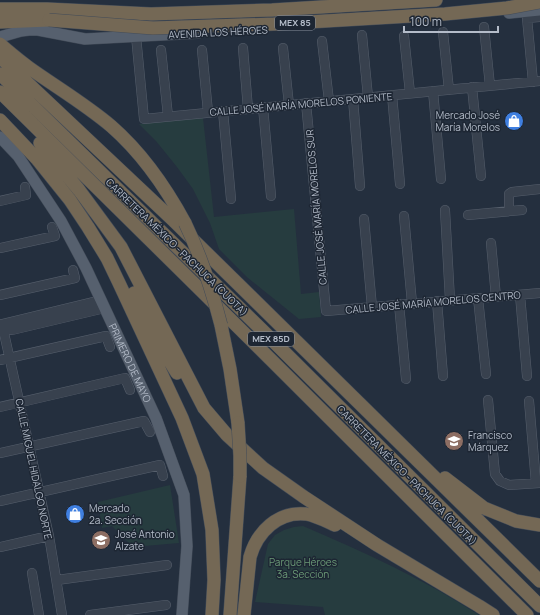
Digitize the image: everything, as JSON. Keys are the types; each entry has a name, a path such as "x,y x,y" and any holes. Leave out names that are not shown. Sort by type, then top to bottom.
{"highway":[{"name":"MEX 85","path":"0,9 47,9 151,14 272,10 436,0"},
{"name":"MEX 85","path":"0,22 49,20 153,28 274,24 445,14 507,8 540,2"},
{"path":"1,39 28,67 98,116 122,137 152,170 172,198 204,265 221,325 230,368 238,423 240,476 230,615"},
{"path":"0,57 173,220 399,444 540,581"},
{"name":"CARRETERA MÉXICO - PACHUCA (CUOTA)","path":"0,74 262,330 540,606"},
{"name":"CARRETERA MÉXICO - PACHUCA (CUOTA)","path":"0,92 527,615"},
{"path":"0,101 46,149 121,247 203,408"},
{"path":"0,114 49,162 99,230 115,255 164,352 179,376 203,408 227,435 262,468 304,497 377,545 492,615"},
{"path":"0,120 37,159 70,200 88,227 113,271 182,418 203,474 212,530 214,580 212,615"},
{"path":"399,444 484,508 516,521 540,525"},
{"path":"244,615 252,549 262,533 276,521 297,514 314,516 377,545"}],"main road":[{"name":"AVENIDA LOS HÉROES","path":"438,19 486,5 531,0"},
{"name":"AVENIDA LOS HÉROES","path":"1,39 21,30 38,30 85,39 438,19 540,10"},
{"name":"PRIMERO DE MAYO","path":"0,137 18,156 61,221 86,268 156,418 184,494 187,546 182,615"}],"street":[{"path":"536,81 527,18 540,17"},
{"path":"484,27 490,86"},
{"path":"443,32 449,90"},
{"path":"362,35 368,97"},
{"name":"CALLE JOSÉ MARÍA MORELOS PONIENTE","path":"136,36 144,118 536,81"},
{"path":"404,36 410,93"},
{"path":"322,41 328,101"},
{"path":"243,48 248,109"},
{"path":"283,48 289,105"},
{"path":"161,50 168,116"},
{"path":"202,50 208,112"},
{"path":"472,88 481,176"},
{"path":"433,91 441,179"},
{"path":"392,95 400,184"},
{"path":"353,99 360,186"},
{"name":"CALLE JOSÉ MARÍA MORELOS SUR","path":"306,103 326,311"},
{"path":"263,107 271,196"},
{"path":"223,111 231,199"},
{"path":"0,201 26,195 25,187"},
{"path":"509,211 509,194 512,192 540,189"},
{"path":"445,210 450,300"},
{"path":"468,216 522,210"},
{"path":"404,216 412,303"},
{"path":"364,219 372,307"},
{"path":"0,248 56,236 52,227"},
{"path":"491,244 496,296"},
{"path":"0,295 75,278 73,270"},
{"name":"CALLE JOSÉ MARÍA MORELOS CENTRO","path":"326,311 540,293"},
{"path":"520,295 527,376"},
{"path":"478,298 486,374"},
{"path":"437,301 443,376"},
{"path":"1,328 103,304"},
{"path":"399,304 406,379"},
{"name":"CALLE MIGUEL HIDALGO NORTE","path":"1,328 10,358 40,492 57,580 62,615"},
{"path":"0,360 106,336 110,347"},
{"path":"0,407 125,378 130,390"},
{"path":"488,400 495,474 500,481 509,485 538,483 529,401"},
{"path":"0,453 144,421 150,432"},
{"path":"0,501 160,465 163,476"},
{"path":"0,547 49,536"},
{"path":"57,580 167,565"},
{"path":"32,573 39,615"},
{"path":"90,615 166,605"}],"green space":[{"path":"203,118 214,217 294,209 301,294 319,292 321,317 299,319 248,278 219,249 210,223 193,189 156,141 139,124"},
{"path":"170,485 179,543 133,547 112,526 102,528 98,502"},
{"name":"Parque Héroes 3a. Sección","path":"303,526 371,556 415,578 479,615 325,615 323,607 255,602 268,544 275,535 284,530"}],"place":[{"name":"Mercado José María Morelos","path":"514,121"},
{"name":"Francisco Márquez","path":"454,441"},
{"name":"Mercado 2a. Sección","path":"75,514"},
{"name":"José Antonio Alzate","path":"101,540"}]}
